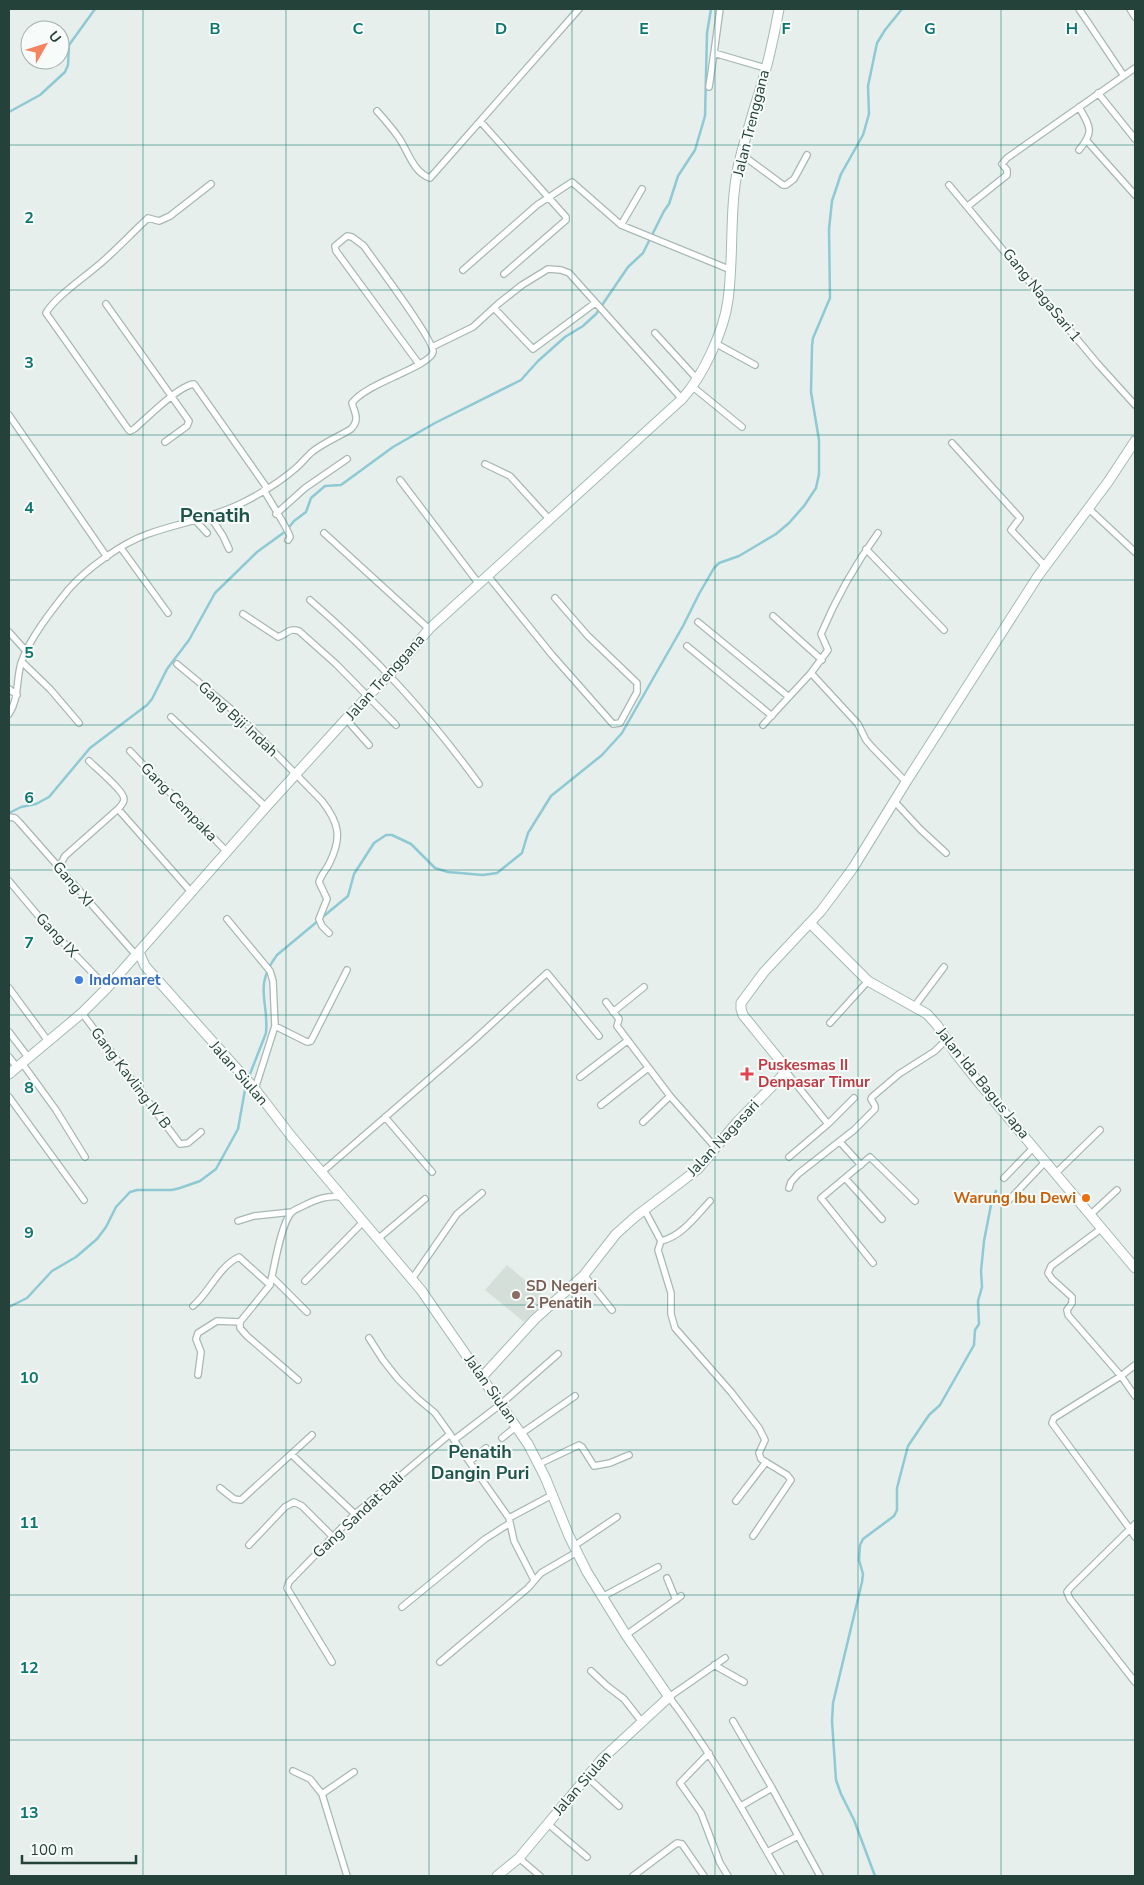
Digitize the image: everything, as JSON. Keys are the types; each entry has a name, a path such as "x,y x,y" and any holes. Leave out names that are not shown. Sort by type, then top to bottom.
{"street":[{"path":"377,110 399,137 412,162 428,178 579,9"},
{"path":"709,87 720,9"},
{"name":"Jalan Trenggana","path":"9,1074 82,1013 107,988 192,894 266,807 390,674 429,629 682,399 695,383 715,343 728,300 734,193 741,154 779,9"},
{"path":"1079,9 1124,76"},
{"path":"1130,9 1135,17"},
{"path":"714,53 765,68"},
{"path":"968,206 1007,175 1007,170 1002,164 1006,158 1135,68"},
{"path":"1098,94 1135,139"},
{"path":"1078,150 1086,140 1090,129 1079,107"},
{"path":"480,121 566,216 566,220 504,274"},
{"path":"1086,140 1135,195"},
{"path":"741,154 782,185 786,185 794,180 808,154"},
{"path":"463,270 549,197 572,182 621,225 731,270"},
{"path":"211,184 170,216 159,221 148,218 46,313 130,431 134,430 172,396 190,384 197,386 265,489 276,514 289,531 290,537 288,540"},
{"name":"Gang NagaSari 1","path":"949,185 1135,405"},
{"path":"621,225 642,189"},
{"path":"9,714 15,704 22,662 26,651 56,606 73,585 107,557 143,536 210,516 241,503 265,489 296,468 312,452 351,429 357,418 353,401 382,383 419,364 431,357 433,353 432,347 364,246 352,237 347,236 335,246 335,249 419,364"},
{"path":"432,347 473,327 522,285 548,269 554,268 568,273 682,399"},
{"path":"494,308 533,349 596,303"},
{"path":"106,304 172,396 189,424 165,442"},
{"path":"655,334 695,383 742,427"},
{"path":"715,343 755,365"},
{"path":"9,415 107,557"},
{"path":"828,1124 784,1069 778,1057 743,1015 741,1006 764,972 821,912 853,868 1045,566 1124,460 1135,441"},
{"path":"952,443 1020,518 1011,530 1045,566"},
{"path":"276,514 305,488 346,459"},
{"path":"485,464 510,476 549,519"},
{"path":"400,480 479,584"},
{"path":"1088,508 1135,552"},
{"path":"210,516 229,549"},
{"path":"195,520 207,533"},
{"path":"324,533 429,629"},
{"path":"763,726 811,674 828,650 821,634 837,596 878,533"},
{"path":"121,548 168,613"},
{"path":"866,549 944,630"},
{"path":"488,576 613,724 620,723 636,692 637,683 588,636 555,598"},
{"path":"310,600 340,625 390,674 437,728 479,784"},
{"path":"243,614 278,637 294,629 299,631 336,664 396,725"},
{"path":"773,616 822,660"},
{"path":"698,622 789,697"},
{"path":"9,632 26,651"},
{"path":"687,646 772,716"},
{"path":"22,662 50,689 79,722"},
{"name":"Gang Biji Indah","path":"177,664 237,714 331,812 337,827 337,846 319,882 326,899 318,919 329,933"},
{"path":"811,674 858,724 872,747 906,782"},
{"path":"9,689 17,695"},
{"path":"171,717 266,807"},
{"path":"346,719 369,745"},
{"name":"Gang Cempaka","path":"130,751 227,852"},
{"path":"59,866 65,856 124,802 123,794 89,761"},
{"path":"895,802 920,829 946,852"},
{"path":"118,809 192,894"},
{"name":"Gang XI","path":"9,817 15,818 19,822 136,956"},
{"name":"Gang IX","path":"9,881 107,988"},
{"path":"228,919 267,966 273,981 275,1026 255,1088"},
{"name":"Jalan Ida Bagus Japa","path":"810,923 868,980 932,1020 980,1084 1135,1268"},
{"name":"Jalan Siulan","path":"136,956 255,1088 340,1194 412,1279 519,1430 539,1464 575,1549 602,1597 626,1635 670,1697 602,1758 519,1858 497,1876"},
{"path":"914,1007 944,967"},
{"path":"275,1026 307,1042 311,1041 347,970"},
{"path":"324,1174 547,973 599,1036"},
{"path":"830,1023 868,980"},
{"path":"613,1012 644,987"},
{"path":"9,988 48,1041"},
{"path":"606,1002 619,1019 617,1026 627,1041 670,1096 715,1147"},
{"name":"Gang Kavling IV B","path":"82,1013 180,1144 188,1143 202,1132"},
{"path":"9,1032 22,1062 56,1110 85,1157"},
{"path":"789,1188 791,1182 798,1174 840,1142 875,1109 871,1100 872,1097 899,1074 935,1051 946,1040"},
{"path":"580,1077 627,1041"},
{"path":"9,1057 22,1062"},
{"path":"601,1105 648,1068"},
{"name":"Jalan Nagasari","path":"482,1377 535,1319 584,1275 616,1234 644,1209 691,1175 701,1165 737,1122 782,1076 784,1069"},
{"path":"9,1096 84,1200"},
{"path":"643,1122 670,1096"},
{"path":"789,1156 828,1124 854,1098"},
{"path":"385,1117 432,1172"},
{"path":"1056,1173 1100,1130"},
{"path":"840,1142 861,1165"},
{"path":"1004,1178 1034,1147"},
{"path":"873,1263 821,1198 870,1157 915,1201"},
{"path":"1010,1200 1046,1161"},
{"path":"845,1178 882,1219"},
{"path":"1090,1215 1117,1190"},
{"path":"412,1279 457,1214 482,1192"},
{"path":"238,1221 254,1216 292,1212 317,1199 340,1194"},
{"path":"379,1238 425,1199"},
{"path":"660,1241 669,1240 677,1234 710,1200"},
{"path":"644,1209 660,1241 658,1250 671,1293 671,1314 675,1328 731,1392 759,1428 765,1440 759,1456 788,1475 791,1480 753,1536"},
{"path":"292,1212 283,1231 275,1256 270,1285 240,1322 240,1328 246,1336 298,1380"},
{"path":"305,1280 364,1221"},
{"path":"1102,1228 1051,1266 1048,1273 1072,1297 1072,1303 1067,1310 1068,1315 1121,1376 1135,1396"},
{"path":"194,1306 205,1296 215,1279 234,1260 239,1258 270,1285"},
{"path":"584,1275 612,1310"},
{"path":"272,1277 308,1312"},
{"path":"198,1375 201,1352 196,1339 198,1333 217,1321 240,1322"},
{"path":"369,1338 398,1379 416,1398 435,1413 470,1461 509,1520 514,1541 534,1580"},
{"name":"Gang Sandat Bali","path":"332,1662 287,1588 289,1582 355,1514 452,1437 501,1404 558,1354"},
{"path":"1135,1365 1121,1376 1054,1418 1052,1423 1135,1537"},
{"path":"502,1438 519,1430 575,1396"},
{"path":"220,1488 234,1499 241,1500 312,1435"},
{"path":"539,1464 579,1445 594,1466 610,1463 629,1455"},
{"path":"470,1461 486,1448"},
{"path":"291,1454 355,1514"},
{"path":"736,1501 766,1462"},
{"path":"402,1607 509,1520 552,1495"},
{"path":"249,1545 285,1507 294,1502 302,1506 332,1536"},
{"path":"440,1662 528,1588 550,1566 618,1518"},
{"path":"1135,1524 1067,1592 1070,1599 1135,1682"},
{"path":"602,1597 658,1567"},
{"path":"626,1635 678,1598 666,1578"},
{"path":"725,1658 670,1697 709,1753 781,1876"},
{"path":"714,1665 744,1682"},
{"path":"591,1671 624,1699 642,1722"},
{"path":"733,1722 820,1876"},
{"path":"709,1753 680,1784 701,1814 720,1863 728,1876"},
{"path":"293,1772 310,1779 322,1794 347,1876"},
{"path":"322,1794 354,1772"},
{"path":"586,1776 619,1806"},
{"path":"740,1806 772,1788"},
{"path":"547,1823 587,1857"},
{"path":"767,1852 798,1836"},
{"path":"633,1876 677,1843 682,1844 704,1876"},
{"path":"519,1858 540,1876"}],"shaded area":[{"name":"SD Negeri 2 Penatih","path":"507,1265 547,1299 524,1322 485,1290"}],"waterway":[{"path":"9,112 40,95 65,72 68,65 69,45 95,9"},
{"path":"9,813 21,807 36,804 49,797 90,748 147,705 167,669 189,640 215,593 257,552 286,531 294,521 306,512 311,498 325,486 341,485 393,447 435,423 521,380 538,361 565,337 583,326 596,314 628,267 643,253 669,204 678,176 695,150 705,116 707,33 711,9"},
{"path":"248,1079 266,1033 264,985 270,966 277,955 348,896 354,874 374,843 386,835 392,835 411,844 435,868 448,872 483,875 497,873 522,853 528,833 551,796 602,755 622,733 714,568 719,563 739,556 776,534 804,506 816,488 819,474 819,440 811,392 812,346 813,338 830,298 829,229 832,201 841,174 863,135 869,114 868,86 877,43 902,9"},
{"path":"9,1307 27,1298 52,1271 76,1257 97,1239 106,1227 116,1207 130,1192 180,1188 200,1181 216,1169 238,1129 246,1084"},
{"path":"875,1876 854,1820 836,1780 832,1721 833,1703 862,1582 863,1574 859,1560 860,1545 863,1539 894,1516 897,1510 897,1488 908,1446 929,1415 940,1405 974,1345 975,1330 979,1324 978,1301 982,1287 981,1271 984,1241 991,1205 996,1191"}],"place":[{"name":"Indomaret","path":"79,980"},
{"name":"Puskesmas II Denpasar Timur","path":"747,1074"},
{"name":"Warung Ibu Dewi","path":"1086,1198"},
{"name":"SD Negeri 2 Penatih","path":"516,1295"}],"district":[{"name":"Penatih","path":"215,515"},
{"name":"Penatih Dangin Puri","path":"480,1462"}]}
